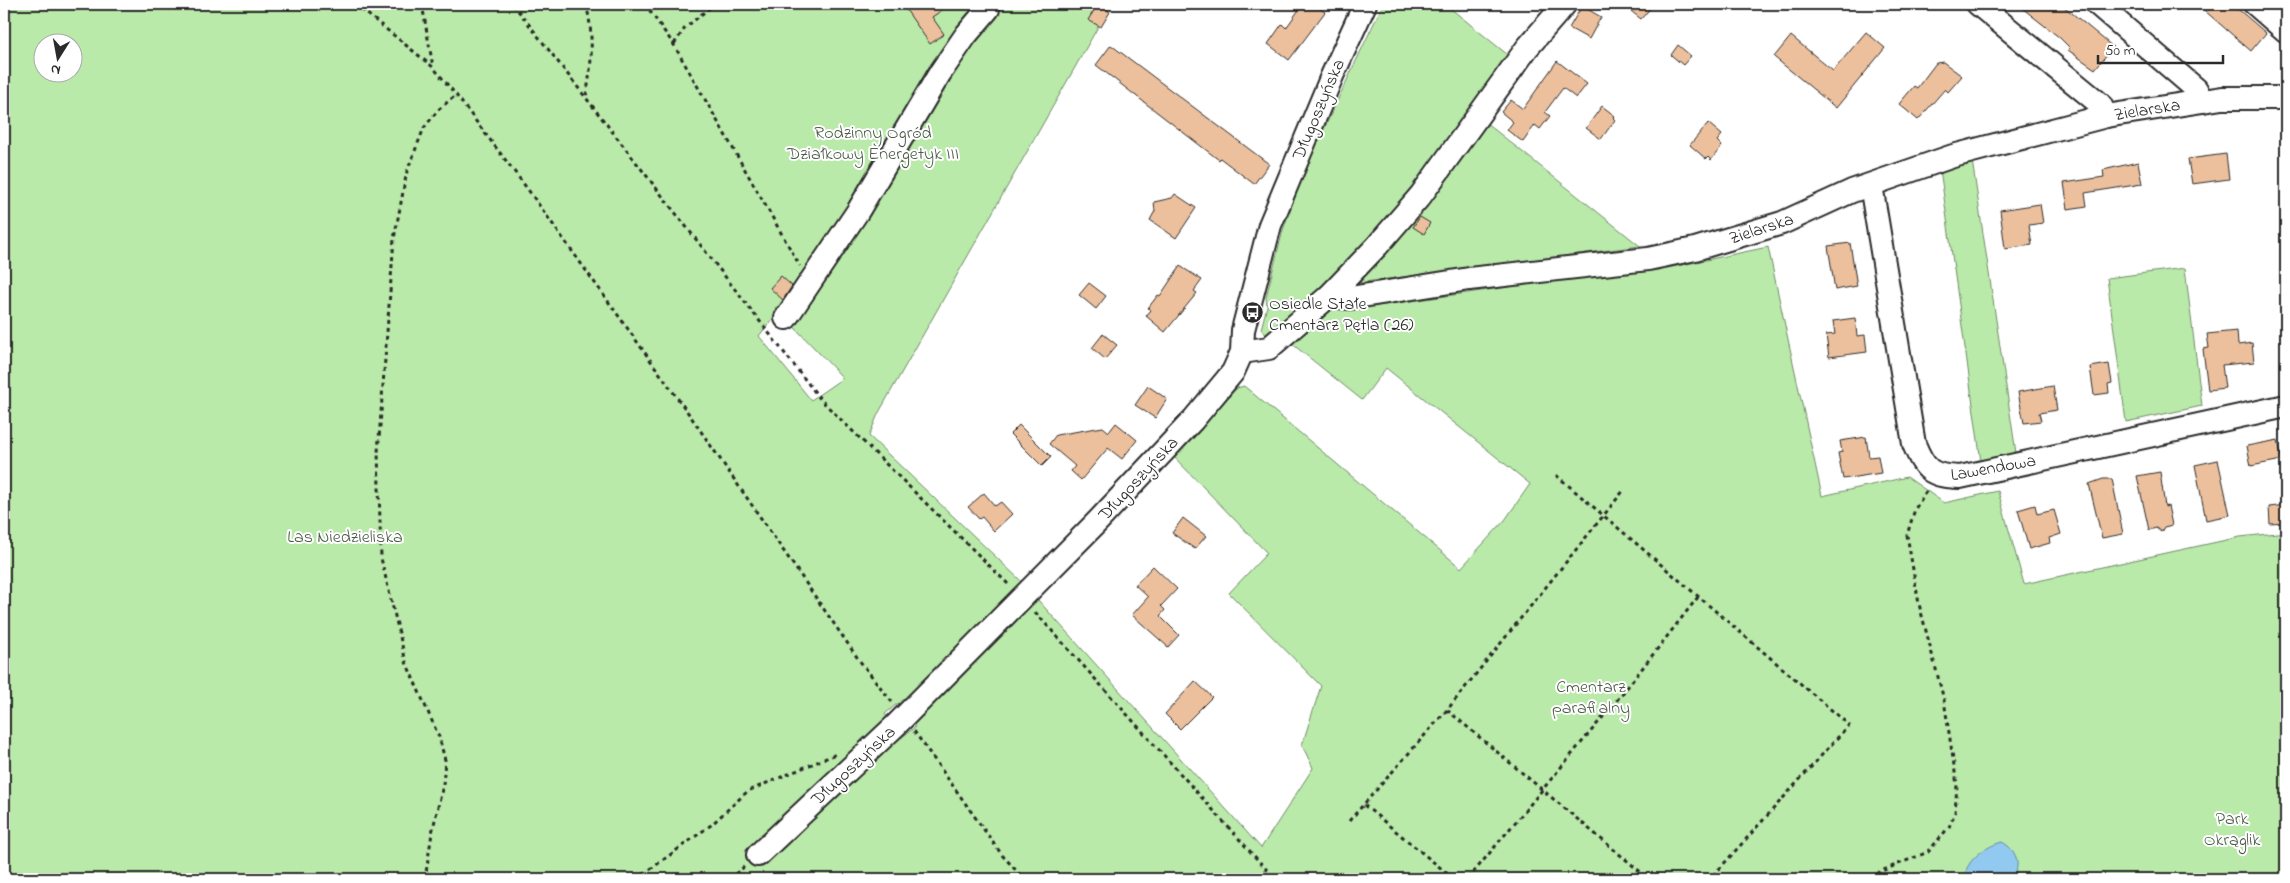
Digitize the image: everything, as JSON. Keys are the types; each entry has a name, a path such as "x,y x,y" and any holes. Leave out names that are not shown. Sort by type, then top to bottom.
{"street":[{"name":"Długoszyńska","path":"758,855 904,717 1097,522 1193,420 1233,372 1242,352 1243,330 1270,225 1364,4"},
{"path":"1242,352 1269,348 1329,296 1377,246 1421,195 1526,48 1565,4"},
{"path":"1978,4 2100,104 2106,116"},
{"path":"2097,4 2196,89 2202,101"},
{"path":"2255,4 2286,31"},
{"path":"786,318 858,211 940,73 966,35 988,9"},
{"name":"Zielarska","path":"1329,296 1350,298 1469,279 1648,259 1695,249 1782,223 1870,185 1953,156 2106,116 2222,98 2286,98"},
{"name":"Lawendowa","path":"1870,185 1914,444 1923,466 1939,476 1960,477 2286,406"}],"path":[{"path":"355,4 433,67 456,95 610,304 859,660 904,717 1002,855 1024,879"},
{"path":"422,4 433,67"},
{"path":"513,4 821,400 1022,597 1275,879"},
{"path":"586,4 592,67 586,97"},
{"path":"645,4 674,45 810,284"},
{"path":"674,45 685,28 714,4"},
{"path":"425,879 432,833 443,785 444,760 439,737 406,662 381,558 378,452 394,239 407,171 424,128 438,110 456,95"},
{"path":"1556,475 1849,725 1710,879"},
{"path":"1870,879 1880,872 1928,852 1949,827 1955,813 1957,785 1944,700 1919,604 1907,535 1915,509 1924,493 1939,476"},
{"path":"1349,821 1447,710 1624,490"},
{"path":"1468,879 1543,790 1698,597"},
{"path":"1447,710 1649,879"},
{"path":"637,879 710,825 748,791 794,774 841,751"},
{"path":"1364,806 1454,879"}],"green space":[{"path":"4,4 1111,4 878,414 869,436 1020,580 1261,848 1313,768 1302,745 1321,686 1229,593 1267,553 1174,457 1237,388 1244,386 1461,568 1505,520 1530,484 1386,368 1362,400 1291,343 1329,306 1370,307 1550,281 1658,270 1768,247 1822,496 1907,477 1944,503 1998,491 2024,584 2240,537 2286,532 2286,879 4,879","holes":["775,307 843,378 811,400 759,336 778,311","898,703 915,727 901,738 885,714"]},
{"path":"1383,4 1445,4 1508,55 1387,226 1328,284 1268,337 1261,329 1267,306 1266,297 1283,230 1305,169"},
{"path":"1485,122 1640,246 1349,284"},
{"path":"1972,160 2016,453 1981,462 1940,169"},
{"path":"2185,268 2202,406 2126,422 2107,278"}],"water":[{"path":"2002,842 2011,849 2016,858 2017,869 2011,879 1965,879 1968,866 1972,860 1983,850"}],"building":[{"path":"902,4 951,4 932,17 944,34 930,44"},
{"path":"1098,4 1110,12 1101,27 1088,20"},
{"path":"1303,4 1313,4 1325,12 1289,60 1268,44 1282,24 1286,28"},
{"path":"1622,4 1654,4 1641,19"},
{"path":"2017,4 2061,4 2113,47 2095,69 2068,50 2070,48 2060,38"},
{"path":"2197,4 2232,4 2266,33 2251,51"},
{"path":"1582,6 1601,17 1589,39 1569,28"},
{"path":"1866,32 1885,48 1836,108 1774,57 1791,36 1833,71"},
{"path":"1111,45 1269,164 1254,184 1220,158 1219,160 1096,65"},
{"path":"1678,45 1691,56 1683,65 1671,55"},
{"path":"1557,61 1587,84 1576,98 1563,88 1545,112 1550,116 1540,129 1535,125 1523,142 1507,130 1513,122 1501,112 1511,100 1523,109"},
{"path":"1943,62 1962,76 1948,92 1945,89 1918,120 1899,104 1914,86 1917,88 1936,63"},
{"path":"1602,106 1615,116 1613,118 1615,120 1601,139 1586,128"},
{"path":"1708,123 1722,135 1717,141 1722,146 1711,160 1708,157 1706,159 1690,145"},
{"path":"2226,154 2229,179 2192,184 2188,159"},
{"path":"2138,162 2142,184 2085,193 2087,206 2068,209 2064,183 2104,177 2103,170"},
{"path":"1175,194 1196,208 1176,238 1150,220 1155,211 1154,202 1172,198"},
{"path":"2040,204 2043,223 2029,225 2032,245 2005,249 2000,210"},
{"path":"1420,217 1430,223 1424,234 1413,227"},
{"path":"1850,243 1857,286 1835,290 1828,246"},
{"path":"1180,266 1202,280 1194,291 1197,293 1165,332 1146,316 1151,310 1148,308 1158,295 1160,296"},
{"path":"781,276 792,286 783,300 770,288"},
{"path":"1089,283 1106,296 1096,309 1079,295"},
{"path":"1855,318 1857,336 1865,335 1867,352 1829,357 1826,335 1835,334 1833,321"},
{"path":"2237,331 2238,345 2252,343 2254,362 2222,365 2225,388 2208,390 2203,349 2209,348 2207,334"},
{"path":"1103,334 1117,345 1105,359 1092,348"},
{"path":"2109,364 2112,383 2108,384 2109,393 2094,395 2090,367"},
{"path":"1148,386 1167,399 1155,418 1135,405"},
{"path":"2053,386 2057,410 2039,413 2041,421 2024,423 2018,392"},
{"path":"1116,423 1137,440 1122,459 1108,448 1081,480 1071,471 1075,466 1049,444 1056,435 1103,427 1109,432"},
{"path":"1019,425 1051,457 1042,466 1010,434"},
{"path":"1866,437 1869,457 1878,456 1881,473 1843,479 1838,453 1842,452 1840,441"},
{"path":"2278,440 2282,460 2251,466 2247,446"},
{"path":"2218,460 2230,515 2206,520 2195,465"},
{"path":"2160,472 2165,507 2168,506 2172,525 2164,527 2161,532 2156,528 2149,530 2137,476"},
{"path":"2103,479 2112,479 2123,534 2102,538 2089,484"},
{"path":"984,493 995,506 1001,502 1012,514 994,531 982,517 979,519 968,507"},
{"path":"2035,505 2037,514 2054,510 2061,534 2049,538 2050,543 2029,549 2018,510"},
{"path":"2286,505 2286,523 2270,524 2269,507"},
{"path":"1183,518 1206,536 1195,549 1172,533"},
{"path":"1153,566 1177,589 1161,606 1165,610 1160,616 1179,635 1168,647 1132,615 1148,597 1135,585"},
{"path":"1195,681 1212,697 1180,729 1165,714"}],"place":[{"name":"Osiedle Stałe Cmentarz Pętla (26)","path":"1253,313"}],"park label":[{"name":"Rodzinny Ogród Działkowy Energetyk III","path":"873,142"},
{"name":"Las Niedzieliska","path":"345,536"},
{"name":"Cmentarz parafialny","path":"1591,696"},
{"name":"Park Okrąglik","path":"2232,828"}]}
